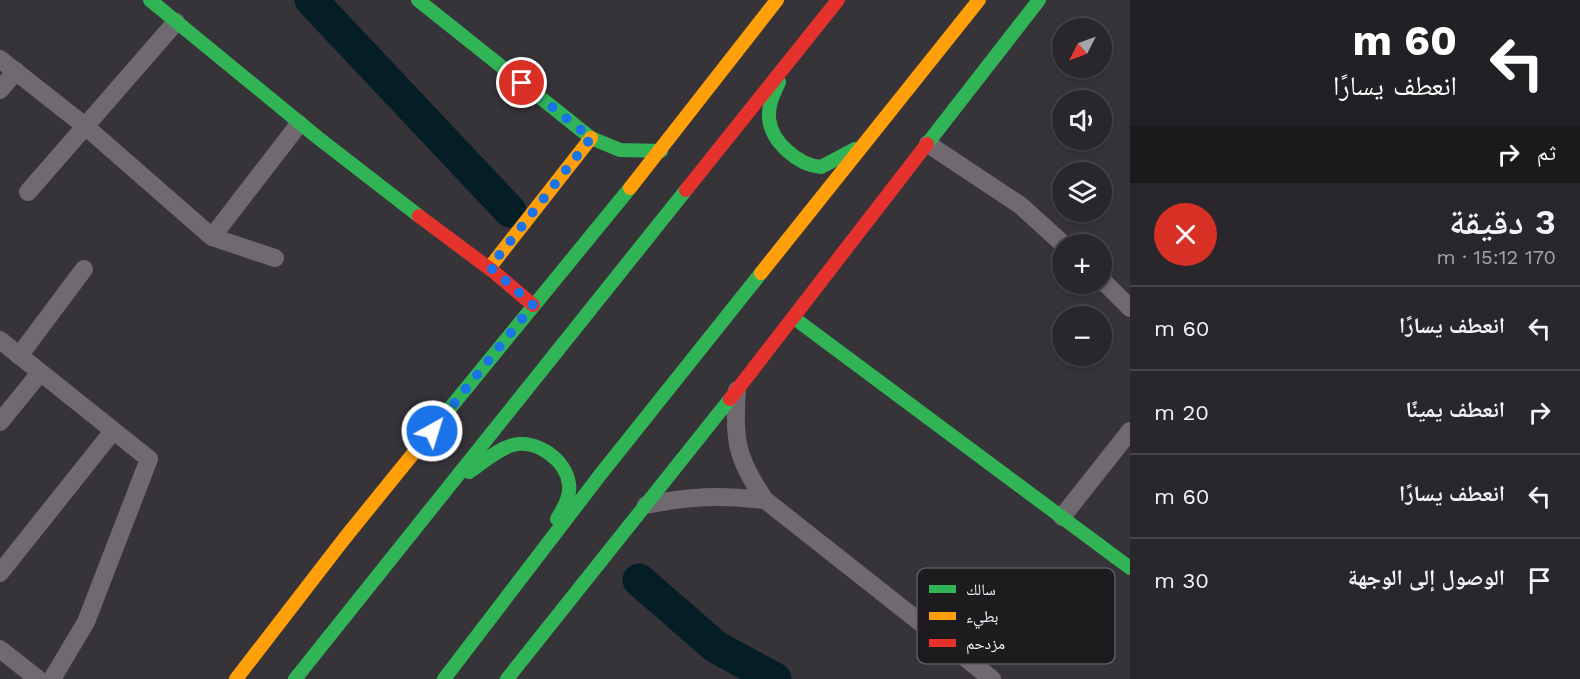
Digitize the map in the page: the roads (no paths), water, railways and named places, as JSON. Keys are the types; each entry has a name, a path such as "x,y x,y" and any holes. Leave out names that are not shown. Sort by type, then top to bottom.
{"street":[{"path":"150,0 298,124 490,267 533,305"},
{"path":"418,0 591,138 620,150 661,151"},
{"path":"236,679 344,539 661,151 777,0"},
{"path":"295,679 838,0"},
{"path":"444,679 536,559 979,0"},
{"path":"507,679 794,318 1039,0"},
{"path":"28,192 176,22"},
{"path":"0,59 86,126 212,237 275,258"},
{"path":"787,63 771,100 769,121 778,139 802,163 822,167 865,143"},
{"path":"0,90 16,71"},
{"path":"212,237 298,124"},
{"path":"490,267 591,138"},
{"path":"928,144 1020,205 1052,234"},
{"path":"20,356 84,269"},
{"path":"1112,290 1130,308"},
{"path":"794,318 1130,568"},
{"path":"0,340 149,459 86,622 52,679"},
{"path":"0,422 40,373"},
{"path":"737,390 735,423 738,446 746,472 765,500 917,620"},
{"path":"0,573 113,431"},
{"path":"1062,517 1130,431"},
{"path":"448,488 513,444 531,445 549,453 564,470 569,485 563,509 536,559"},
{"path":"646,505 691,496 732,496 765,500"},
{"path":"0,649 38,679"},
{"path":"973,664 992,679"}],"waterway":[{"path":"311,0 510,211"},
{"path":"639,580 716,647 775,679"}]}
